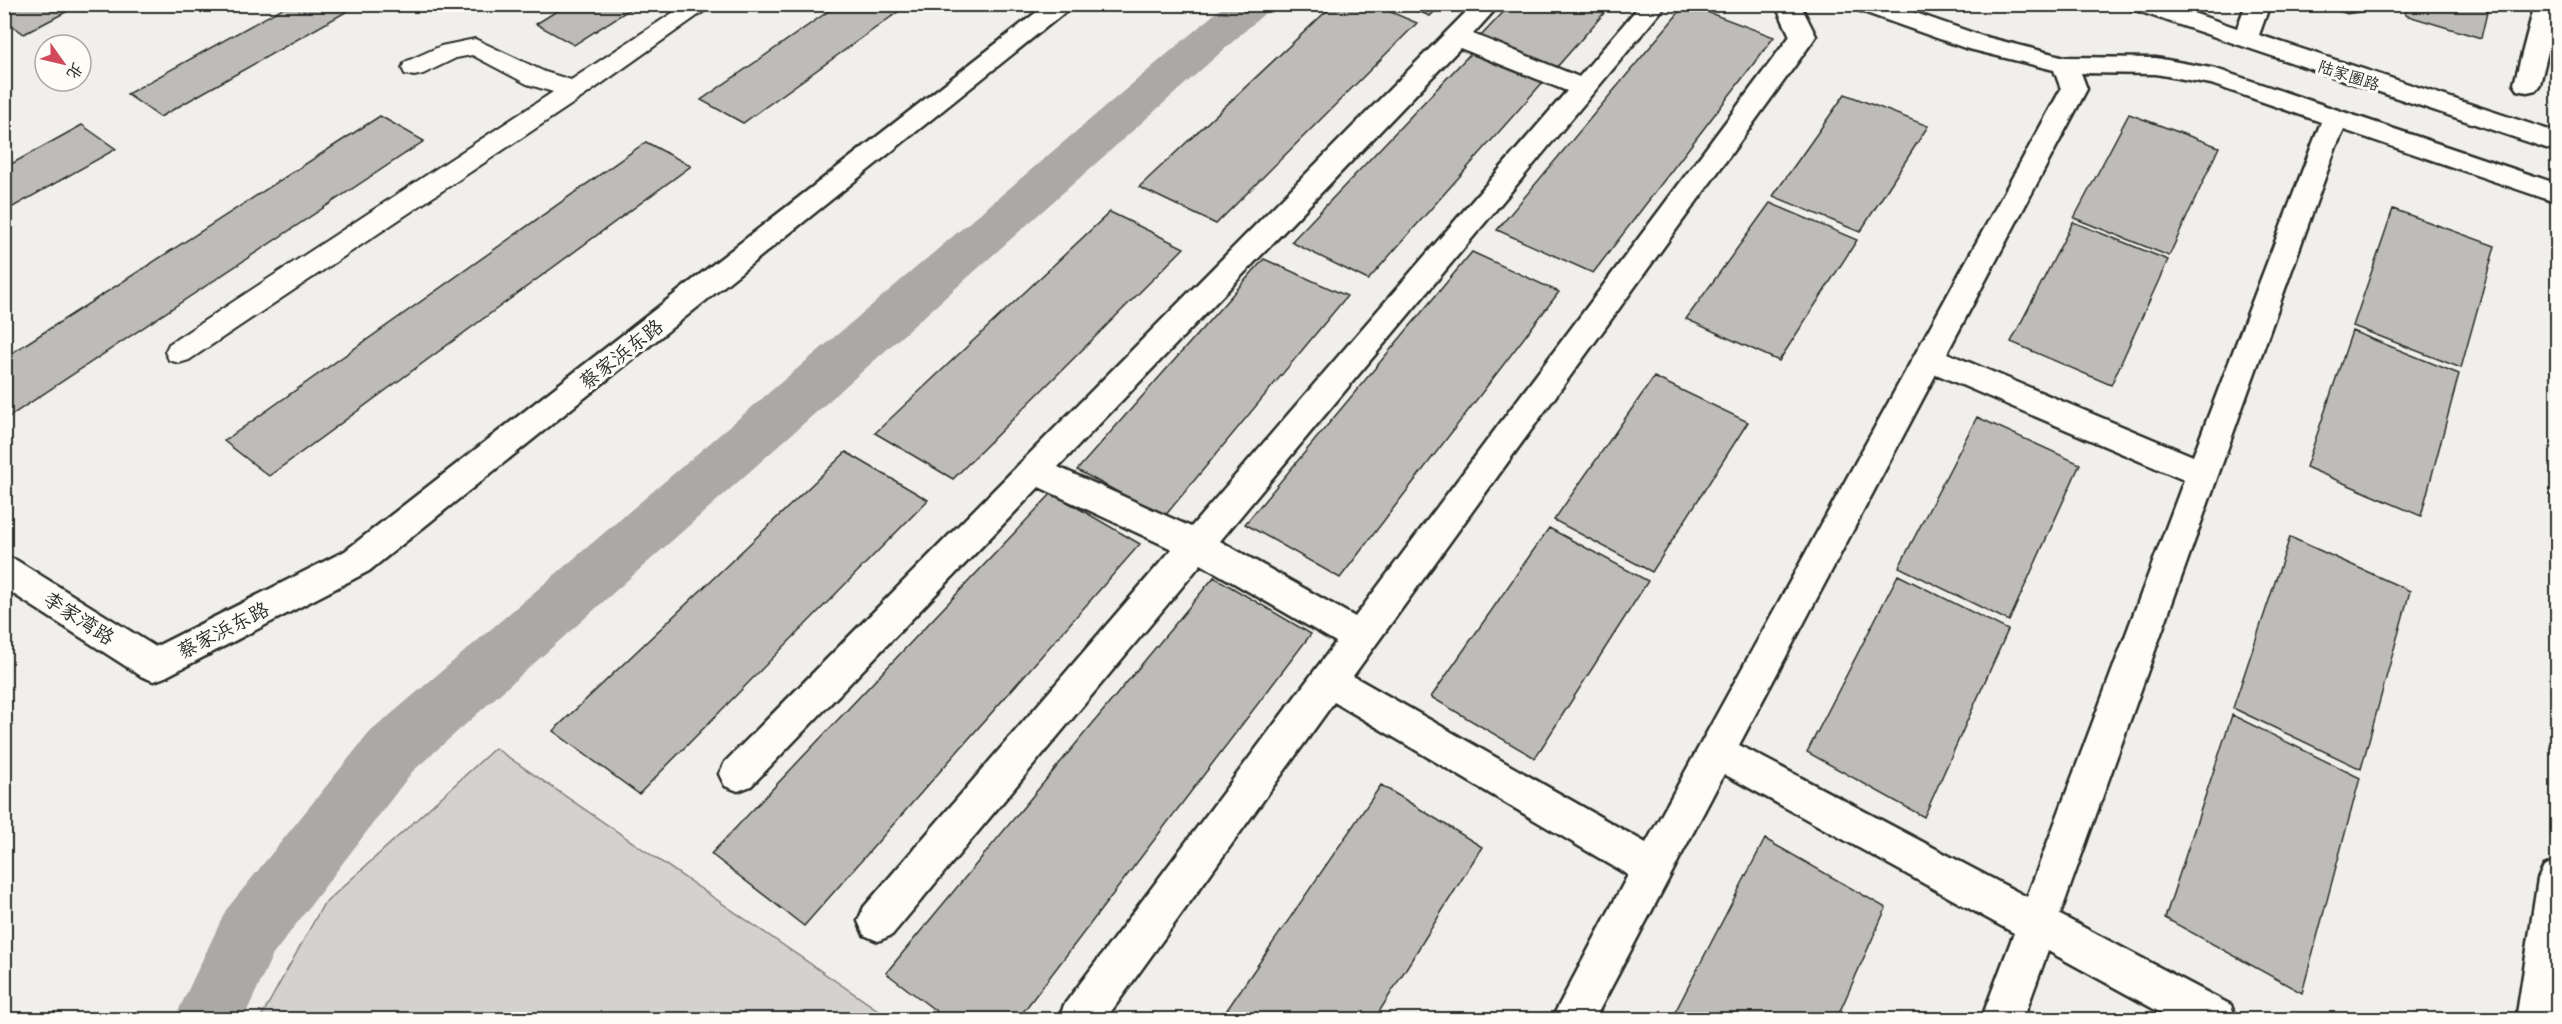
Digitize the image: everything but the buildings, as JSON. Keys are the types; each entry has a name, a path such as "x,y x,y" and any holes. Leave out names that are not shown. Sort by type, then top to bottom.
{"street":[{"name":"蔡家浜东路","path":"154,665 357,561 1063,4"},
{"path":"738,774 1488,4"},
{"path":"878,921 1655,4"},
{"path":"1079,1020 1803,36 1787,4"},
{"path":"1864,4 1974,42 2065,64 2156,66 2216,77 2558,194"},
{"name":"陆家圈路","path":"2141,4 2558,143"},
{"path":"2245,40 2258,4"},
{"path":"2347,4 2360,4"},
{"path":"2527,84 2547,4"},
{"path":"1456,37 1584,88"},
{"path":"1571,1020 2074,89 2065,64"},
{"path":"2002,1020 2323,147 2336,118"},
{"path":"1928,358 2203,474"},
{"path":"1034,470 1197,545 1360,638"},
{"name":"李家湾路","path":"4,570 154,665"},
{"path":"1329,681 1653,868"},
{"path":"1716,752 2216,1020"},
{"path":"2537,1020 2550,982 2558,879"}],"lane":[{"path":"179,352 703,4"},
{"path":"414,68 450,51 475,47 536,78 575,90"}],"shaded area":[{"path":"495,748 891,1019 260,1019 323,905"}],"waterway":[{"path":"208,1020 249,933 391,752 1251,4"}]}
